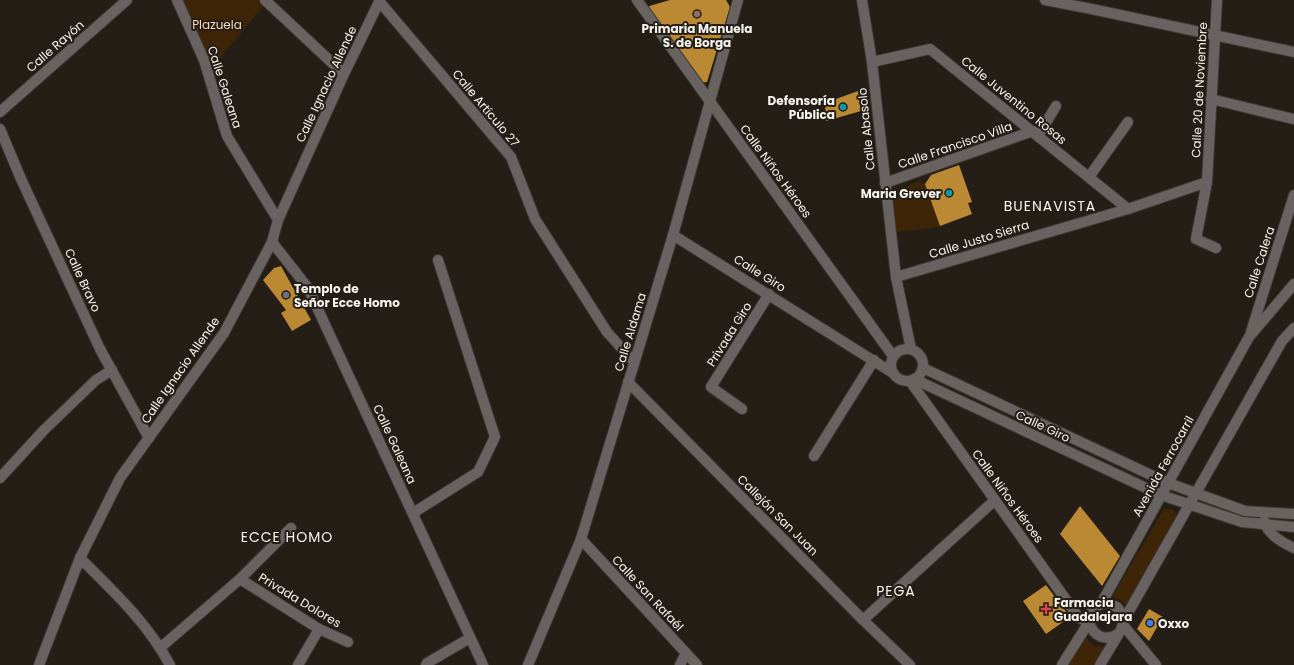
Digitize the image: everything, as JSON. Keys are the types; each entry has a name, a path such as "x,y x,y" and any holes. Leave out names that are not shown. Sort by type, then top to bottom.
{"street":[{"name":"Calle Rayón","path":"0,112 127,0"},
{"name":"Calle Galeana","path":"177,0 204,60 227,136 278,220"},
{"path":"265,0 344,74"},
{"path":"638,2 650,0"},
{"name":"Calle Aldama","path":"528,665 581,539 673,235 738,0"},
{"name":"Calle Abasolo","path":"862,0 872,62 896,277 911,349"},
{"path":"1044,0 1294,52"},
{"name":"Calle 20 de Noviembre","path":"1216,248 1196,239 1207,182 1217,0"},
{"name":"Calle Ignacio Allende","path":"39,665 80,558 120,478 224,333 272,242 278,220 344,74 379,1"},
{"name":"Calle Artículo 27","path":"379,1 511,157 535,219 607,332 634,362"},
{"name":"Calle Niños Héroes","path":"638,2 893,356"},
{"name":"Calle Juventino Rosas","path":"872,62 930,49 1128,208"},
{"path":"1211,99 1293,119"},
{"path":"1036,133 1056,106"},
{"path":"1089,177 1128,122"},
{"name":"Calle Bravo","path":"0,129 21,179 100,349 149,438"},
{"name":"Calle Francisco Villa","path":"885,183 1036,133"},
{"name":"Calle Justo Sierra","path":"896,277 1128,208 1207,182"},
{"name":"Calle Calera","path":"1249,337 1294,195"},
{"name":"Calle Giro","path":"673,235 893,373"},
{"name":"Calle Galeana","path":"272,242 308,288 483,665"},
{"path":"413,513 478,472 495,437 438,260"},
{"name":"Avenida Ferrocarril","path":"1062,665 1089,622 1092,611 1101,604 1249,337 1294,284"},
{"name":"Privada Giro","path":"742,409 711,387 769,294"},
{"path":"1100,665 1282,341 1294,328"},
{"path":"911,349 920,354 924,363 923,368 918,377 912,380 900,380 893,373 891,368 893,356 896,352 901,350 911,349"},
{"path":"814,456 874,360"},
{"name":"Calle Giro","path":"923,368 1168,483 1245,511 1294,514"},
{"path":"0,478 49,424 96,380 112,370"},
{"name":"Calle Niños Héroes","path":"912,380 1079,618 1089,622"},
{"name":"Calle Giro","path":"912,380 1161,495 1242,522 1294,527"},
{"name":"Callejón San Juan","path":"628,382 863,620 910,665"},
{"path":"863,620 995,500"},
{"path":"1262,512 1265,525 1279,540 1294,548"},
{"path":"160,648 240,579 291,528"},
{"name":"Calle San Rafaél","path":"581,539 697,665"},
{"path":"80,558 140,620 170,665"},
{"name":"Privada Dolores","path":"240,579 319,628 348,642"},
{"path":"1101,604 1107,603 1117,607 1121,611 1122,626 1156,665"},
{"path":"1089,622 1091,628 1098,636 1108,638 1122,626"},
{"path":"298,665 319,628"},
{"path":"426,665 427,662 470,638"},
{"path":"680,665 686,653"}],"green space":[{"name":"Plazuela","path":"180,0 258,0 263,6 211,69"},
{"path":"919,181 925,184 940,226 897,232 890,194"},
{"path":"1164,509 1172,509 1178,516 1126,605 1119,599 1112,597"},
{"path":"1085,634 1088,641 1092,645 1098,647 1106,646 1096,665 1067,665"}],"building":[{"path":"670,0 726,0 730,7 707,82 700,83 646,7"},
{"name":"Defensoría Pública","path":"858,91 861,111 826,121 825,103"},
{"name":"Maria Grever","path":"959,165 972,202 968,203 972,214 940,226 925,184 931,175"},
{"name":"Templo de Señor Ecce Homo","path":"281,266 311,320 292,331 281,313 286,310 263,280 274,268"},
{"path":"1080,506 1120,556 1102,586 1060,534"},
{"name":"Farmacia Guadalajara","path":"1046,585 1070,617 1046,634 1023,601"},
{"name":"Oxxo","path":"1149,609 1163,617 1149,641 1137,629"}],"place":[{"name":"Primaria Manuela S. de Borga","path":"697,14"},
{"name":"Defensoría Pública","path":"843,107"},
{"name":"Maria Grever","path":"949,193"},
{"name":"Templo de Señor Ecce Homo","path":"286,295"},
{"name":"Farmacia Guadalajara","path":"1046,609"},
{"name":"Oxxo","path":"1150,623"}],"district":[{"name":"BUENAVISTA","path":"1050,206"},
{"name":"ECCE HOMO","path":"287,537"},
{"name":"PEGA","path":"896,591"}]}
